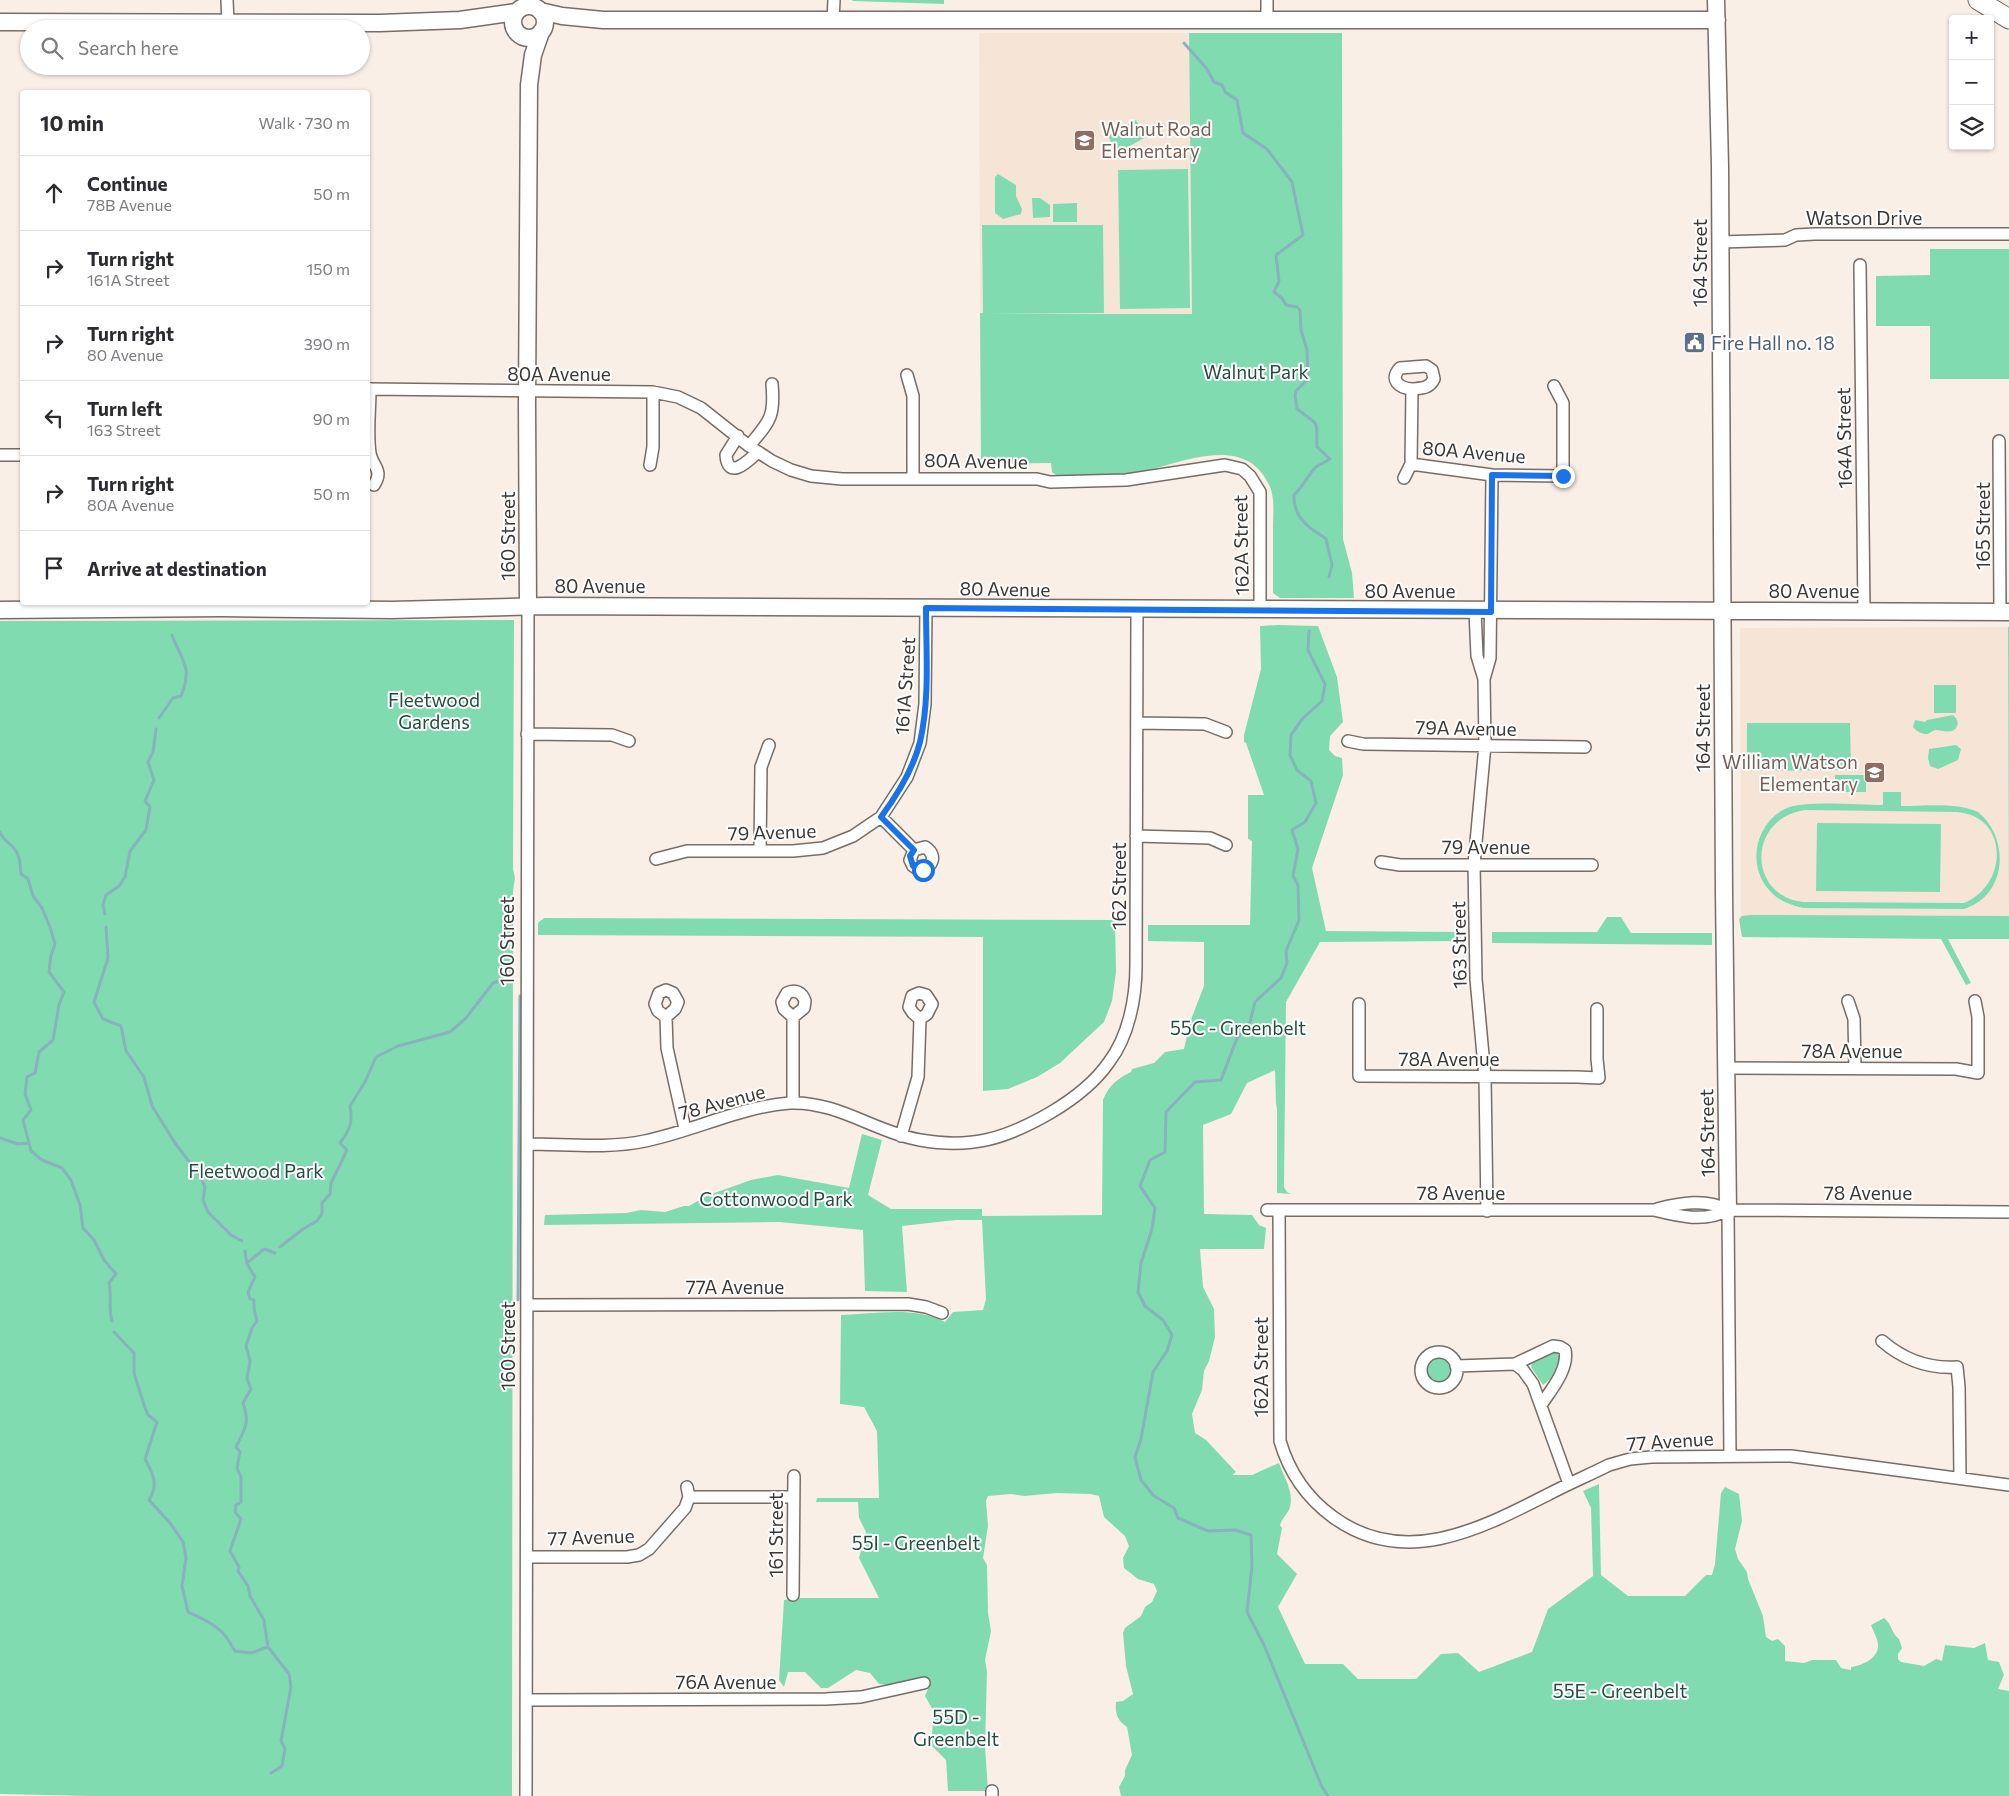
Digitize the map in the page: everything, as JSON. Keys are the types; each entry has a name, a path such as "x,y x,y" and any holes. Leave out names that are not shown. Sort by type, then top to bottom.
{"main road":[{"path":"1978,0 2009,19"}],"street":[{"path":"227,0 228,20"},
{"path":"833,20 834,0"},
{"path":"1266,0 1267,20"},
{"name":"164 Street","path":"1716,0 1720,242 1730,1455"},
{"path":"370,23 460,20 530,6 586,20"},
{"path":"539,7 544,24 541,32"},
{"path":"517,8 513,26 518,33"},
{"path":"460,20 495,26 522,36 532,37 541,32 586,20 1716,20"},
{"path":"0,22 20,22"},
{"name":"160 Street","path":"526,1796 529,85 532,55 541,32"},
{"name":"160 Street","path":"518,33 529,85"},
{"name":"Watson Drive","path":"1720,242 1785,240 1796,235 1814,234 2009,234"},
{"name":"164A Street","path":"1860,265 1864,611"},
{"path":"907,375 913,396 913,478"},
{"path":"738,436 726,455 726,462 730,467 742,467 754,449 772,414 774,406 772,384"},
{"name":"80A Avenue","path":"1411,464 1492,475 1563,476 1563,403 1554,386"},
{"name":"80A Avenue","path":"370,389 653,392 678,397 695,405 721,422 754,449 791,470 811,476 842,479 1038,479 1050,482 1126,480 1199,468"},
{"path":"1404,478 1411,464 1412,389"},
{"path":"650,465 653,392"},
{"name":"165 Street","path":"2000,441 2005,612"},
{"path":"370,450 378,471 378,479 374,485"},
{"path":"0,455 20,455"},
{"name":"162A Street","path":"1199,468 1225,465 1234,466 1250,476 1258,486 1261,501 1260,611"},
{"name":"163 Street","path":"1487,1211 1485,1076 1476,979 1474,864 1485,745 1484,679 1490,658 1483,612 1492,475"},
{"name":"80 Avenue","path":"0,610 221,605 392,610 528,606 1483,612 2005,612"},
{"name":"161A Street","path":"881,817 907,776 920,743 925,704 926,608"},
{"name":"162 Street","path":"1036,1121 1084,1090 1110,1062 1119,1046 1131,1010 1136,980 1137,610"},
{"path":"1137,723 1205,724 1226,732"},
{"path":"527,734 612,735 628,741"},
{"name":"79A Avenue","path":"1348,741 1363,744 1585,747"},
{"path":"760,851 761,767 769,745"},
{"path":"881,817 914,850"},
{"name":"79 Avenue","path":"656,860 687,851 807,850 823,848 845,841 881,817"},
{"path":"1136,836 1210,838 1226,845"},
{"name":"79 Avenue","path":"1381,862 1400,864 1592,865"},
{"path":"1848,1001 1854,1019 1855,1068"},
{"name":"78A Avenue","path":"1726,1068 1956,1068 1978,1073 1978,1017 1975,1001"},
{"name":"78A Avenue","path":"1358,1004 1359,1076 1599,1078 1597,1009"},
{"path":"666,1017 667,1048 685,1129"},
{"path":"793,1017 793,1103"},
{"path":"901,1136 918,1078 920,1019"},
{"name":"78 Avenue","path":"528,1144 630,1144 658,1138 757,1107 793,1103 845,1113 901,1136 941,1142 978,1142 1017,1131 1036,1121"},
{"name":"78 Avenue","path":"1267,1210 1654,1210 1698,1217 1713,1217 1728,1210 2009,1212"},
{"name":"162A Street","path":"1279,1210 1278,1415 1280,1441 1284,1455 1298,1481 1325,1510"},
{"name":"77A Avenue","path":"528,1305 908,1304 926,1307 942,1313"},
{"path":"1882,1341 1896,1353 1935,1368 1957,1367 1960,1387 1960,1478"},
{"path":"1456,1366 1515,1364 1553,1346 1560,1347 1565,1350 1567,1357 1563,1370 1541,1405"},
{"path":"1515,1364 1529,1378 1541,1405 1569,1484"},
{"name":"77 Avenue","path":"1325,1510 1344,1524 1365,1534 1386,1539 1422,1541 1448,1538 1474,1530 1517,1511 1609,1465 1630,1459 1651,1457 1730,1455 1798,1457 2009,1485"},
{"name":"161 Street","path":"793,1595 794,1476"},
{"name":"77 Avenue","path":"527,1556 627,1557 639,1555 649,1549 686,1508 688,1492 794,1497"},
{"name":"76A Avenue","path":"526,1700 826,1699 860,1697 924,1683"}],"shaded area":[{"name":"Walnut Road Elementary","path":"979,33 1189,33 1192,314 993,315 980,313"},
{"name":"William Watson Elementary","path":"2008,627 2009,918 1741,919 1740,628"}],"green space":[{"path":"944,0 944,4 853,1"},
{"name":"Walnut Park","path":"1189,33 1342,33 1343,539 1352,573 1354,598 1280,598 1273,593 1272,492 1259,469 1244,459 1226,455 1207,456 1129,475 1103,477 1057,476 1052,472 1051,463 981,464 980,313 983,313 982,225 1103,225 1104,313 986,314 1192,314"},
{"path":"1136,120 1146,137 1117,153 1108,136"},
{"path":"1188,169 1190,308 1120,309 1118,170"},
{"path":"998,174 1016,185 1016,196 1022,209 1021,214 1003,219 995,213 995,177"},
{"path":"1032,198 1040,198 1050,205 1050,217 1033,218"},
{"path":"1077,203 1077,222 1053,222 1053,204"},
{"path":"1930,249 2009,249 2009,379 1930,379 1930,326 1876,326 1876,276 1930,275"},
{"name":"Fleetwood Park","path":"514,620 512,1796 90,1796 0,1794 0,621"},
{"path":"1260,626 1318,626 1337,677 1343,722 1330,736 1329,750 1335,756 1342,758 1343,775 1312,868 1326,931 1460,932 1461,941 1320,942 1286,1002 1284,1187 1291,1194 1277,1193 1275,1070 1247,1083 1231,1114 1203,1125 1204,1214 1252,1215 1259,1225 1266,1228 1264,1249 1200,1249 1203,1287 1214,1309 1215,1337 1209,1361 1204,1371 1202,1390 1192,1414 1195,1433 1206,1440 1236,1472 1232,1475 1252,1475 1279,1463 1290,1490 1291,1501 1289,1509 1280,1525 1282,1528 1277,1554 1297,1574 1278,1607 1305,1664 1343,1664 1358,1679 1416,1679 1441,1654 1458,1653 1479,1672 1532,1652 1548,1609 1593,1576 1591,1508 1583,1491 1599,1484 1601,1575 1628,1596 1685,1596 1706,1575 1712,1575 1715,1564 1721,1493 1725,1487 1739,1494 1742,1521 1735,1549 1738,1559 1747,1572 1763,1616 1766,1637 1772,1641 1778,1639 1785,1646 1785,1661 1804,1663 1812,1660 1836,1660 1841,1668 1851,1670 1851,1667 1865,1663 1876,1654 1878,1643 1871,1625 1884,1618 1899,1639 1902,1648 1898,1654 1898,1659 1901,1662 1924,1666 1936,1659 1942,1661 1945,1645 1974,1648 1985,1643 1988,1660 1999,1662 2004,1675 1998,1689 2009,1691 2009,1796 1121,1796 1119,1787 1132,1755 1127,1727 1117,1716 1116,1702 1123,1701 1133,1694 1126,1666 1123,1633 1125,1628 1141,1616 1145,1607 1152,1602 1157,1591 1154,1584 1138,1579 1124,1568 1123,1558 1129,1546 1125,1536 1104,1517 1099,1496 1057,1493 1024,1496 1011,1494 988,1496 986,1501 988,1526 983,1558 987,1565 988,1613 991,1631 985,1660 987,1672 985,1746 988,1791 948,1791 946,1760 931,1745 934,1712 925,1696 930,1684 926,1677 887,1685 879,1684 870,1673 856,1670 828,1688 821,1688 805,1672 788,1672 784,1687 779,1680 784,1600 801,1598 879,1598 859,1558 866,1532 859,1518 858,1502 816,1502 817,1498 879,1498 877,1431 864,1407 840,1404 841,1315 907,1312 933,1317 945,1322 953,1312 983,1310 986,1299 982,1220 956,1220 902,1226 907,1292 865,1291 863,1230 779,1222 544,1225 545,1215 626,1213 641,1210 665,1212 689,1206 706,1196 751,1180 778,1175 849,1188 862,1134 882,1140 868,1195 891,1209 982,1209 982,1216 1102,1215 1103,1100 1105,1095 1111,1086 1131,1072 1132,1069 1154,1063 1165,1052 1184,1049 1190,1022 1204,986 1204,942 1148,941 1148,925 1250,925 1252,841 1248,839 1248,795 1264,795 1246,743 1244,742 1244,735 1261,669"},
{"path":"2008,627 2009,627 2009,916"},
{"path":"1934,685 1956,685 1956,713 1934,713"},
{"path":"1953,715 1958,723 1953,730 1935,730 1926,734 1913,727 1915,720 1925,722"},
{"path":"1747,723 1850,723 1851,770 1747,771"},
{"path":"1956,745 1961,749 1958,760 1938,769 1930,766 1928,758 1929,749"},
{"path":"1835,775 1866,775 1866,792 1835,792"},
{"path":"1883,792 1901,792 1901,806 1951,806 1978,812 1988,822 1995,835 1999,850 2000,864 1990,891 1979,902 1964,909 1803,908 1781,900 1770,891 1763,881 1756,857 1761,834 1767,823 1787,808 1807,804 1883,805","holes":["1805,810 1956,812 1973,816 1986,825 1994,837 1997,852 1995,867 1989,882 1979,894 1964,903 1804,902 1786,897 1772,887 1764,873 1761,858 1764,842 1772,827 1786,816"]},
{"path":"1817,823 1941,824 1940,892 1816,891"},
{"path":"1750,915 2009,916 2009,939 1948,939 1971,983 1966,985 1941,939 1742,937 1739,919 1742,916"},
{"path":"1607,917 1621,917 1631,933 1712,933 1712,945 1492,943 1492,932 1597,932"},
{"path":"544,918 1115,920 1116,972 1112,1001 1104,1022 1060,1063 1037,1077 1008,1089 983,1091 983,937 538,935 538,923"},
{"path":"1550,1351 1558,1351 1561,1354 1552,1375 1543,1385 1531,1367 1532,1361"},
{"path":"1440,1356 1446,1357 1454,1365 1454,1377 1446,1385 1440,1386 1434,1385 1426,1377 1425,1371 1426,1365 1434,1357"}],"waterway":[{"path":"1184,43 1207,69 1214,82 1222,85 1225,92 1237,100 1243,133 1267,149 1292,182 1303,235 1276,255 1279,281 1274,292 1282,298 1286,305 1297,307 1300,310 1301,330 1307,350 1308,379 1296,391 1297,409 1316,424 1317,447 1330,459 1316,467 1294,495 1297,512 1311,529 1326,539 1332,565 1329,577"},
{"path":"1309,631 1308,650 1325,684 1322,701 1303,718 1291,735 1290,755 1297,770 1311,781 1316,803 1305,822 1292,830 1298,849 1293,876 1298,885 1299,920 1286,951 1287,963 1281,978 1255,1002 1250,1022 1237,1038 1221,1080 1195,1082 1166,1112 1165,1152 1150,1160 1140,1186 1155,1208 1152,1229 1141,1263 1138,1292 1145,1306 1163,1320 1172,1335 1167,1351 1153,1372 1141,1439 1135,1457 1141,1480 1154,1496 1174,1508 1178,1518 1208,1531 1235,1530 1251,1535 1252,1566 1247,1612 1264,1645 1322,1787 1328,1796"},
{"path":"159,718 173,698 181,696 186,678 185,664 172,635"},
{"path":"105,914 103,905 106,895 119,886 125,877 130,851 146,830 150,807 145,801 154,780 148,762 153,752 156,729"},
{"path":"0,832 17,853 21,874 28,879 33,896 42,908 50,927 55,944 51,955 49,972 64,992 59,1005 53,1040 39,1052 35,1073 27,1077 25,1094 31,1110 23,1120 31,1151 42,1160 62,1168 71,1180 80,1205 83,1228 94,1240 104,1260 116,1274 109,1283 112,1321"},
{"path":"106,927 108,958 94,1002 103,1019 121,1026 126,1051 144,1077 152,1106 175,1143 200,1176 205,1187 203,1200 208,1212 231,1235 242,1241"},
{"path":"280,1247 303,1229 317,1221 322,1214 322,1203 330,1194 331,1183 347,1150 340,1143 350,1126 350,1106 365,1082 376,1057 398,1046 450,1032 466,1018 493,983 509,977"},
{"path":"518,1300 520,996"},
{"path":"0,1138 18,1144 28,1143"},
{"path":"247,1263 264,1249 275,1253"},
{"path":"245,1251 247,1264 255,1277 248,1292 250,1299 254,1300 257,1321 252,1328 246,1346 250,1361 247,1379 251,1389 243,1403 246,1426 236,1447 240,1452 237,1468 241,1477 241,1502 236,1505 235,1512 241,1519 230,1551 239,1567 238,1571 248,1586 250,1596 264,1620 268,1647"},
{"path":"114,1332 134,1353 134,1373 144,1405 148,1415 157,1422 145,1459 154,1479 154,1489 149,1500 170,1523 183,1542 186,1558 182,1586 188,1612 208,1622 223,1633 235,1651 251,1653 268,1647 289,1674 291,1687 281,1741 285,1749 282,1766 271,1773"}],"place":[{"name":"Walnut Road Elementary","path":"1085,140"},
{"name":"Fire Hall no. 18","path":"1695,343"},
{"name":"William Watson Elementary","path":"1874,773"}],"route":[{"path":"923,870 919,870 911,863 910,856 914,850 881,817 907,776 920,743 925,704 926,608 1491,612 1492,475 1563,476"}],"park label":[{"name":"Fleetwood Gardens","path":"434,711"},
{"name":"55C - Greenbelt","path":"1238,1028"},
{"name":"Cottonwood Park","path":"776,1199"},
{"name":"55I - Greenbelt","path":"916,1543"},
{"name":"55E - Greenbelt","path":"1620,1691"},
{"name":"55D - Greenbelt","path":"956,1728"}]}
